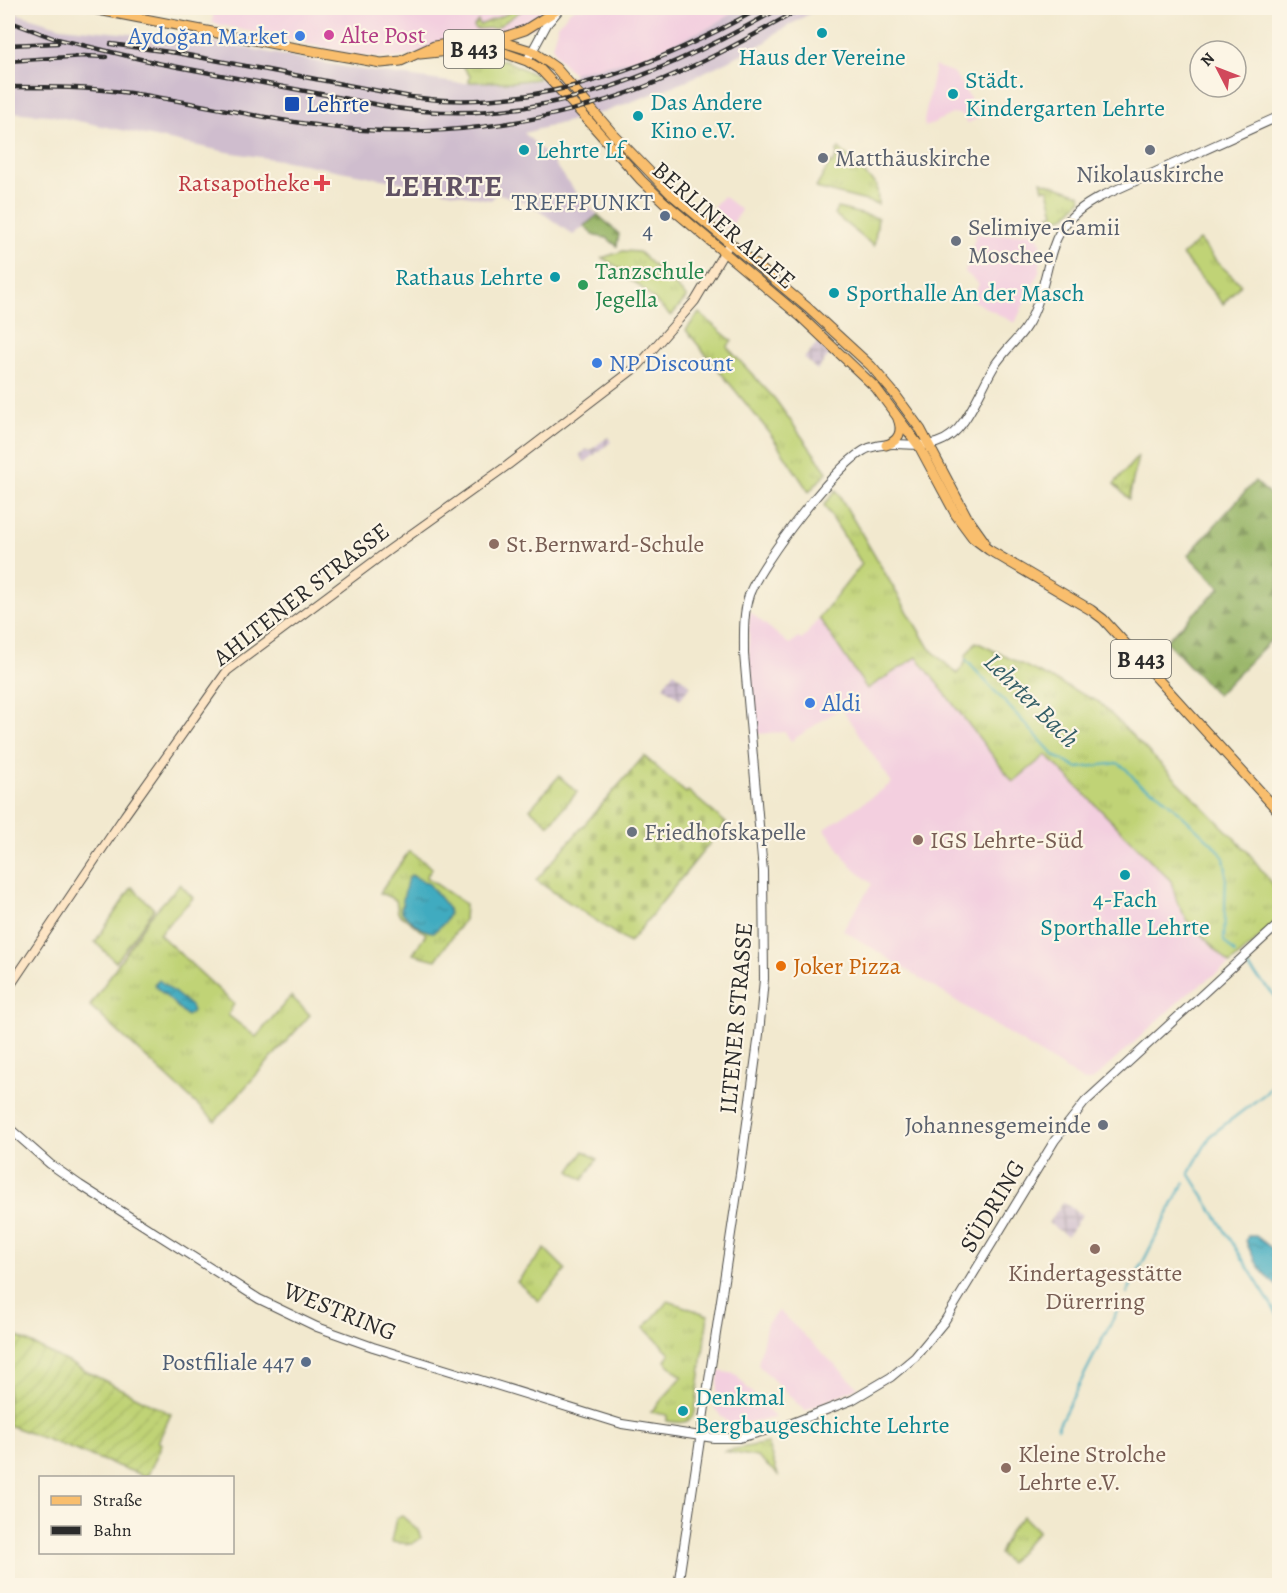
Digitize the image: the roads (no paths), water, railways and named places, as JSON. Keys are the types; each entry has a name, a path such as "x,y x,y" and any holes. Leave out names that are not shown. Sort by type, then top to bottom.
{"main road":[{"name":"B 443","path":"88,8 381,63 401,61 434,46 489,39 532,51"},
{"path":"489,39 509,36 525,30 561,8"},
{"name":"BERLINER ALLEE","path":"420,54 459,50 489,50 507,53 527,61 551,79 663,202 826,339 859,370 892,406 920,446"},
{"name":"BERLINER ALLEE","path":"532,51 564,77 649,173 729,244 808,308 865,360 909,412 930,445"},
{"name":"AHLTENER STRASSE","path":"8,989 125,815 227,671 389,550 508,465 639,365 694,301 729,244"},
{"path":"886,445 897,438 900,431 900,424 892,406"},
{"name":"B 443","path":"930,445 974,528 991,549 1004,559"},
{"name":"B 443","path":"920,446 959,521 973,538 1103,619 1280,813"}],"street":[{"path":"527,61 547,24 561,8"},
{"path":"930,445 946,439 959,428 996,365 1030,320 1057,235 1074,213 1100,197 1280,116"},
{"name":"ILTENER STRASSE","path":"678,1586 746,1131 764,979 764,890 746,686 744,654 746,607 756,580 774,551 823,489 857,455 870,448 886,445 930,445"},
{"name":"SÜDRING","path":"702,1436 740,1438 815,1415 873,1389 915,1357 952,1310 1055,1140 1080,1109 1112,1076 1280,922"},
{"name":"WESTRING","path":"8,1127 50,1164 80,1185 259,1299 316,1327 373,1347 622,1424 702,1436"}],"water":[{"path":"411,875 429,884 448,908 449,914 444,923 434,932 425,930 416,924 401,910 407,881"},
{"path":"159,980 191,1006 193,1011 187,1016 154,985"},
{"path":"1248,1236 1256,1236 1279,1254 1279,1287 1268,1278 1255,1260 1246,1240"}],"waterway":[{"name":"Lehrter Bach","path":"966,660 1055,756 1077,768 1118,763 1139,784 1158,793 1216,847 1224,858 1226,870 1224,941 1235,953"},
{"name":"Lehrter Bach","path":"1246,965 1280,1001"},
{"name":"Lehrter Bach","path":"1280,1074 1266,1093 1211,1135 1189,1173 1280,1319"},
{"path":"1127,1293 1184,1182"},
{"path":"1057,1428 1120,1305"}],"railway":[{"path":"111,44 177,53 411,97 439,100 485,100 568,88 647,63 760,8"},
{"path":"8,21 53,38 157,63 395,108 448,112 499,111 548,103 596,91 689,56 780,8"},
{"path":"8,87 115,91 298,123 363,130 444,130 485,126 566,112 644,87 705,60 802,8"},
{"path":"8,45 58,43"},
{"path":"8,61 84,56 106,57"}],"place":[{"name":"Haus der Vereine","path":"822,33"},
{"name":"Alte Post","path":"329,35"},
{"name":"Aydoğan Market","path":"300,36"},
{"name":"Städt. Kindergarten Lehrte","path":"953,94"},
{"name":"Lehrte","path":"292,104"},
{"name":"Das Andere Kino e.V.","path":"638,116"},
{"name":"Lehrte Lf","path":"524,150"},
{"name":"Nikolauskirche","path":"1150,150"},
{"name":"Matthäuskirche","path":"823,158"},
{"name":"Ratsapotheke","path":"322,183"},
{"name":"TREFFPUNKT 4","path":"665,216"},
{"name":"Selimiye-Camii Moschee","path":"956,241"},
{"name":"Rathaus Lehrte","path":"555,277"},
{"name":"Tanzschule Jegella","path":"583,285"},
{"name":"Sporthalle An der Masch","path":"834,293"},
{"name":"NP Discount","path":"597,363"},
{"name":"St.Bernward-Schule","path":"494,544"},
{"name":"Aldi","path":"810,703"},
{"name":"Friedhofskapelle","path":"632,832"},
{"name":"IGS Lehrte-Süd","path":"918,840"},
{"name":"4-Fach Sporthalle Lehrte","path":"1125,875"},
{"name":"Joker Pizza","path":"781,966"},
{"name":"Johannesgemeinde","path":"1103,1125"},
{"name":"Kindertagesstätte Dürerring","path":"1095,1249"},
{"name":"Postfiliale 447","path":"306,1362"},
{"name":"Denkmal Bergbaugeschichte Lehrte","path":"683,1411"},
{"name":"Kleine Strolche Lehrte e.V.","path":"1006,1468"}],"district":[{"name":"LEHRTE","path":"444,186"}]}
